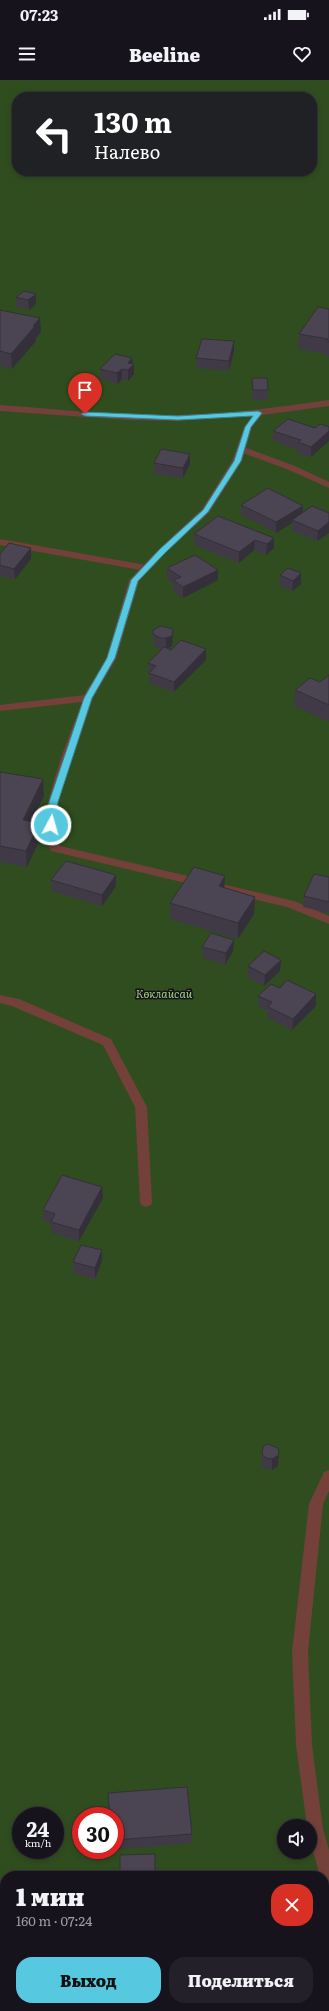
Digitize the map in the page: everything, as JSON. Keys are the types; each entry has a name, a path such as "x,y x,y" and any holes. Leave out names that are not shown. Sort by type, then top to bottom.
{"street":[{"path":"0,408 129,417 178,418 258,413 329,403"},
{"path":"258,413 248,427 237,461 206,511 134,580 111,658 88,698 54,802 51,825 55,848 290,904 329,920"},
{"path":"241,449 292,468 329,485"},
{"path":"0,542 146,568"},
{"path":"0,708 88,698"},
{"path":"0,999 15,1002 107,1042 141,1107 146,1202"},
{"path":"327,1871 314,1829 306,1768 300,1652 316,1504 329,1476"}],"green space":[{"name":"Көклайсай","path":"0,80 329,80 329,1871 0,1871"}],"building":[{"path":"24,291 36,294 28,300 16,297"},
{"path":"318,307 329,309 329,342 327,341 328,339 299,334"},
{"path":"0,310 40,318 11,354 0,351"},
{"path":"202,339 234,341 229,361 196,358"},
{"path":"115,354 132,358 128,363 134,364 128,370 122,369 117,373 100,369"},
{"path":"252,378 267,378 268,390 253,390"},
{"path":"288,419 315,428 320,424 329,427 329,431 311,447 298,442 301,440 273,431"},
{"path":"161,449 190,454 183,468 154,463"},
{"path":"268,488 303,506 276,522 241,505"},
{"path":"312,506 329,513 329,522 318,531 292,520"},
{"path":"218,516 274,538 267,544 255,540 239,552 194,534"},
{"path":"9,543 31,548 14,569 0,565 0,554"},
{"path":"195,555 218,570 183,587 173,580 181,577 167,568"},
{"path":"288,568 301,573 293,581 280,575"},
{"path":"161,626 173,629 172,636 160,638 153,634 153,630"},
{"path":"181,640 206,649 174,682 149,673 156,666 148,663 164,647 171,650"},
{"path":"329,675 329,705 295,690 310,678 320,682"},
{"path":"0,772 43,779 23,820 39,823 26,851 0,846"},
{"path":"66,861 116,875 102,895 51,880"},
{"path":"194,867 225,876 219,886 255,897 238,923 170,903"},
{"path":"314,874 329,877 329,902 304,896"},
{"path":"211,933 234,940 226,953 202,947"},
{"path":"264,951 281,960 265,975 248,966"},
{"path":"287,980 316,994 293,1019 268,1007 272,1002 258,996 271,984 280,988"},
{"path":"62,1175 102,1187 79,1230 51,1222 55,1214 43,1210"},
{"path":"81,1245 102,1250 95,1268 73,1262"},
{"path":"267,1444 278,1448 279,1455 272,1459 266,1458 262,1454 263,1447"},
{"path":"187,1787 192,1834 124,1839 124,1807 109,1807 108,1793"},
{"path":"155,1854 155,1871 120,1871 120,1859 124,1859 124,1855"}],"route":[{"path":"51,825 54,802 88,698 111,658 134,580 162,551 206,511 237,461 248,427 258,413 178,418 85,414"}]}
